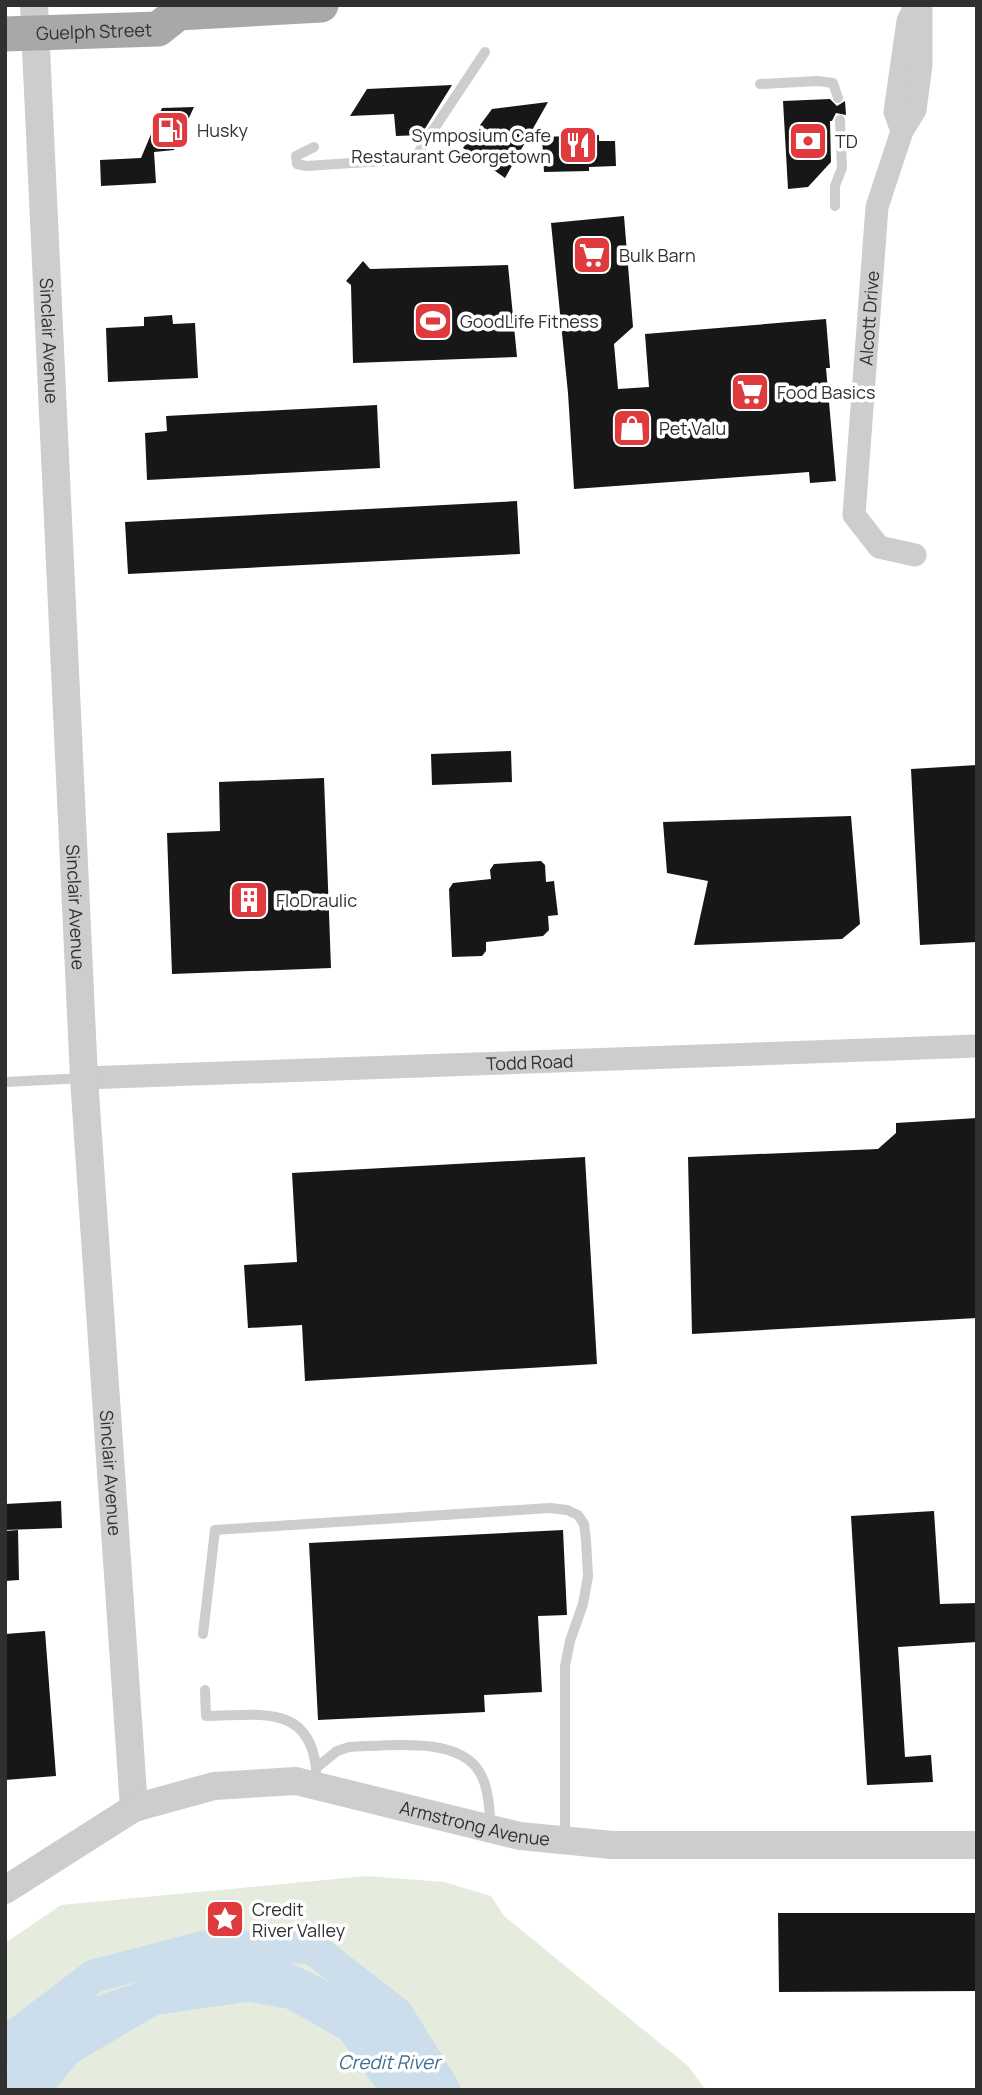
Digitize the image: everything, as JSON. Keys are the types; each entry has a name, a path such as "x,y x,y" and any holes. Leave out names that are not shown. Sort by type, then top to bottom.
{"main road":[{"name":"Guelph Street","path":"25,24 158,29 173,9 321,5"}],"street":[{"name":"Alcott Drive","path":"902,131 895,112 908,21 915,5"},
{"name":"Alcott Drive","path":"915,555 878,547 854,515 877,207 902,131 915,110 920,76 921,5"},
{"name":"Sinclair Avenue","path":"25,24 84,1078 134,1808"},
{"name":"Todd Road","path":"84,1078 977,1046"},
{"name":"Armstrong Avenue","path":"5,1890 134,1808 214,1786 296,1782 316,1777 520,1836 625,1845 977,1845"}],"lane":[{"path":"314,147 296,156 297,164 306,166 414,159 485,51"},
{"path":"760,84 818,81 833,83 838,99"},
{"path":"835,206 835,186 842,168 840,120"},
{"path":"5,1082 84,1078"},
{"path":"203,1634 215,1530 550,1508 567,1510 578,1515 584,1524 588,1576 583,1604 569,1641 565,1666 565,1840"},
{"path":"205,1690 206,1716 273,1716 295,1724 312,1744 316,1777"},
{"path":"316,1777 337,1751 349,1747 425,1746 457,1752 472,1762 481,1774 485,1783 492,1829"}],"shaded area":[{"path":"367,1876 444,1882 491,1896 504,1916 688,2066 706,2090 451,2090 436,2069 328,1981 88,1999 26,2048 5,2069 5,1943 61,1905"},
{"path":"248,2002 287,2009 340,2039 377,2090 55,2090 78,2062 158,2015"}],"water":[{"name":"Credit River","path":"270,1953 329,1982 361,2004 425,2060 451,2090 377,2090 340,2039 287,2009 248,2002 158,2015 78,2062 55,2090 5,2090 5,2069 26,2048 88,1999 219,1955"}],"building":[{"path":"452,85 421,135 396,136 394,114 350,116 367,89"},
{"name":"TD","path":"830,99 837,106 845,101 846,115 836,113 830,121 831,162 808,187 788,189 783,101"},
{"path":"548,102 505,178 463,148 492,109"},
{"path":"194,107 174,150 154,152 156,183 101,186 100,160 141,158 162,108"},
{"path":"599,135 599,141 615,141 616,166 589,167 589,171 544,172 542,137"},
{"path":"624,216 633,327 614,344 618,389 649,387 645,334 826,319 830,368 826,368 836,481 810,483 809,472 574,489 568,393 551,223"},
{"name":"GoodLife Fitness","path":"363,261 370,269 508,265 517,357 353,363 351,285 346,281"},
{"path":"172,315 173,324 195,323 198,378 108,382 106,328 144,326 144,317"},
{"path":"377,405 380,468 147,480 145,433 167,431 166,416"},
{"path":"517,501 520,554 128,574 125,522"},
{"path":"511,751 512,782 432,785 431,754"},
{"path":"977,765 977,942 920,945 911,769"},
{"name":"FloDraulic","path":"324,778 331,968 172,974 167,833 220,831 219,782"},
{"path":"851,816 860,924 842,939 694,945 708,881 667,873 663,822"},
{"path":"541,861 545,865 546,882 554,881 558,915 548,916 549,930 543,936 486,942 486,951 482,956 452,957 449,889 453,883 491,879 490,870 494,864"},
{"path":"977,1118 977,1318 692,1334 688,1157 878,1149 896,1133 896,1123"},
{"path":"585,1157 597,1364 305,1381 302,1325 248,1328 244,1265 297,1262 292,1173"},
{"path":"61,1501 62,1528 5,1530 5,1504"},
{"path":"934,1511 940,1604 977,1603 977,1642 898,1647 905,1757 931,1755 933,1782 867,1785 851,1516"},
{"path":"18,1530 19,1580 5,1581 5,1531"},
{"path":"563,1530 567,1615 538,1616 542,1692 484,1695 485,1712 318,1720 309,1543"},
{"path":"45,1631 56,1776 5,1780 5,1634"},
{"path":"778,1913 977,1913 977,1991 779,1992"}],"waterway":[{"name":"Credit River","path":"5,2049 7,2042 94,1976 205,1947 311,1947 397,2014 444,2090"}],"place":[{"name":"Husky","path":"170,130"},
{"name":"TD","path":"808,141"},
{"name":"Symposium Cafe Restaurant Georgetown","path":"578,145"},
{"name":"Bulk Barn","path":"592,255"},
{"name":"GoodLife Fitness","path":"433,321"},
{"name":"Food Basics","path":"750,392"},
{"name":"Pet Valu","path":"632,428"},
{"name":"FloDraulic","path":"249,900"},
{"name":"Credit River Valley","path":"225,1919"}]}
